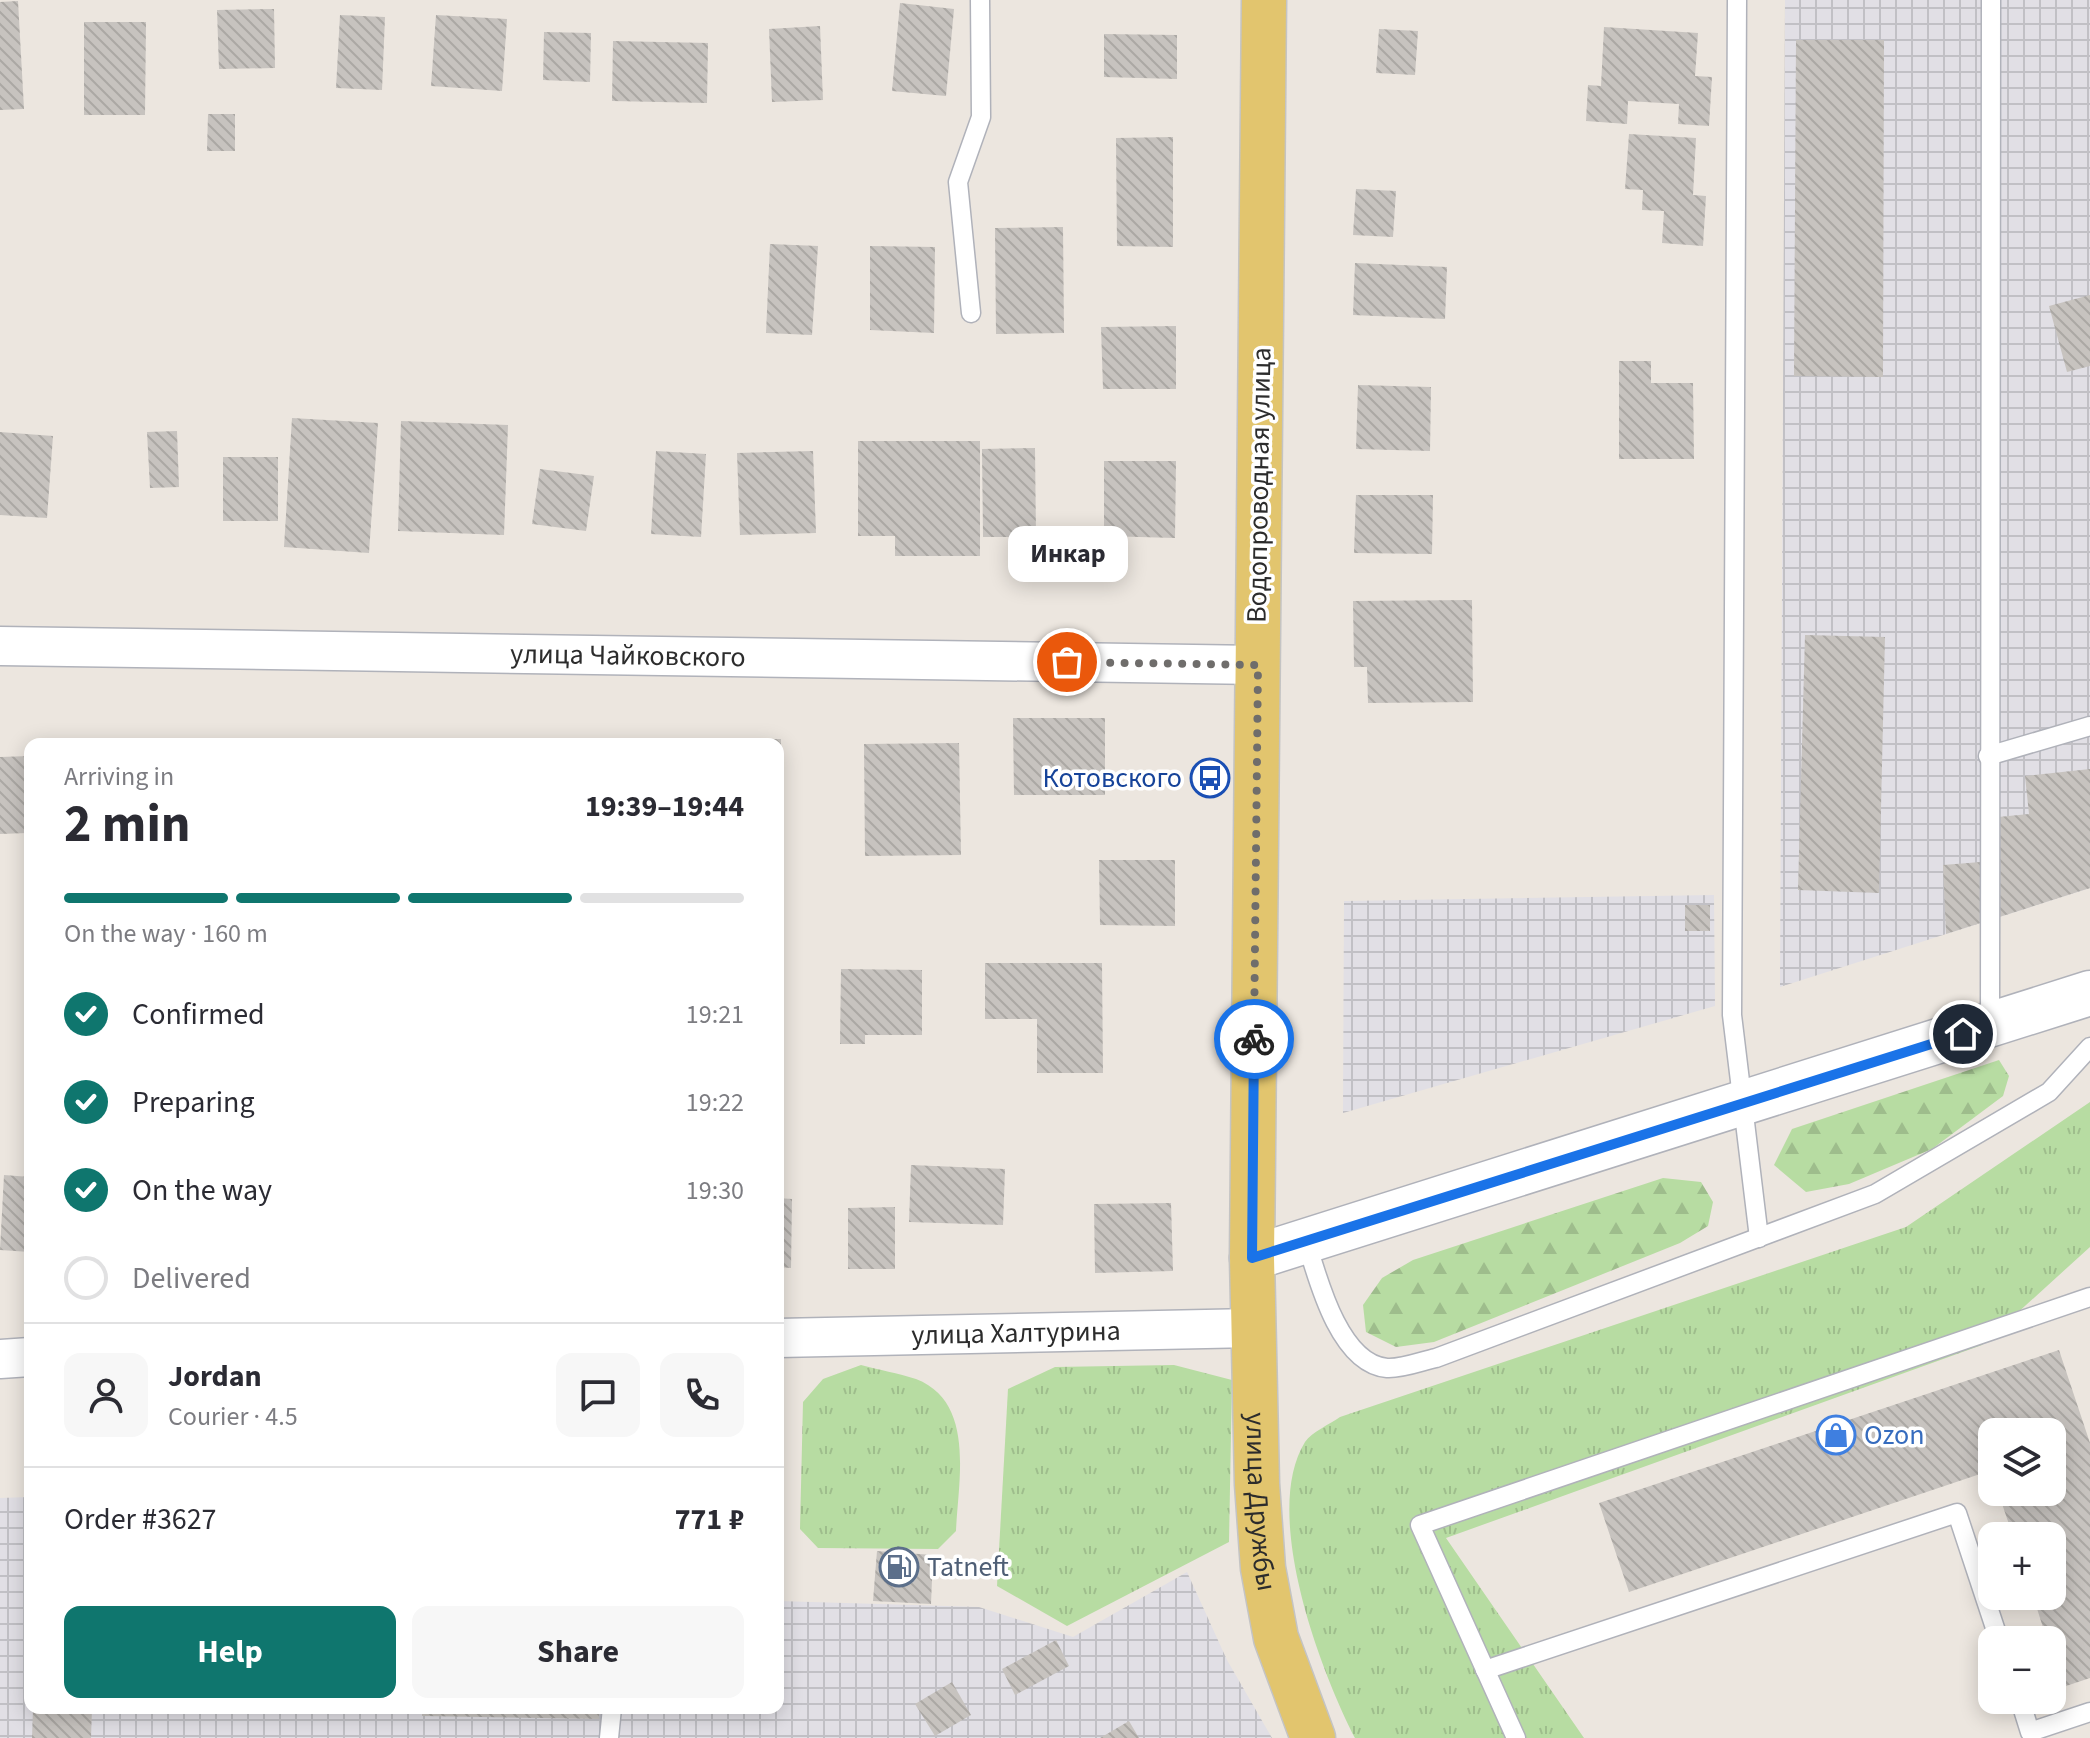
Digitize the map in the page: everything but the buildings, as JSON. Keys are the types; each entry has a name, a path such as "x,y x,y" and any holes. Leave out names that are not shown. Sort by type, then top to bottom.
{"main road":[{"name":"Водопроводная улица","path":"1252,1258 1264,0"},
{"path":"1252,1258 2090,993"},
{"name":"улица Дружбы","path":"1252,1258 1263,1568 1276,1638 1313,1738"}],"street":[{"name":"улица Чайковского","path":"0,646 1258,665"},
{"name":"улица Халтурина","path":"784,1338 1253,1328"},
{"path":"0,1359 24,1357"}],"lane":[{"path":"971,313 958,182 981,117 980,0"},
{"path":"1737,0 1732,1015 1759,1238"},
{"path":"1990,1025 1991,0"},
{"path":"1988,756 2090,726"},
{"path":"1306,1240 1326,1305 1357,1354 1386,1368 1436,1358 1875,1194 2049,1092 2090,1047"},
{"path":"1516,1738 1420,1525 2090,1297"},
{"path":"1485,1670 1957,1513 1994,1626"},
{"path":"2024,1714 2030,1732 2090,1712"},
{"path":"609,1738 611,1714"}],"shaded area":[{"path":"1785,0 2090,0 2090,888 1780,987"},
{"path":"1714,895 1715,1006 1343,1113 1344,901"},
{"path":"24,1497 24,1714 784,1714 784,1601 979,1607 1073,1637 1187,1572 1227,1660 1272,1738 0,1738 0,1498"}],"green space":[{"path":"1999,1060 2009,1076 2003,1096 1932,1149 1849,1184 1806,1192 1774,1165 1792,1129"},
{"path":"2090,1102 2090,1247 1982,1345 1446,1538 1584,1738 1355,1738 1312,1633 1292,1549 1289,1509 1293,1472 1305,1442 1312,1435 1340,1417 1906,1227"},
{"path":"1663,1178 1701,1182 1713,1202 1708,1226 1680,1243 1434,1342 1396,1347 1366,1332 1363,1305 1382,1278 1413,1260"},
{"path":"861,1365 916,1379 935,1390 948,1405 956,1424 960,1467 956,1531 938,1549 818,1548 800,1529 803,1402 823,1379"},
{"path":"1174,1365 1232,1380 1229,1542 1067,1626 997,1586 1008,1389 1055,1367"}],"way so far":[{"path":"1067,662 1258,665 1254,1039"}],"place":[{"name":"Инкар","path":"1067,662"},
{"name":"Котовского","path":"1210,778"},
{"name":"Ozon","path":"1836,1435"},
{"name":"Tatneft","path":"899,1567"}],"route":[{"path":"1254,1039 1252,1258 1963,1034"}]}
